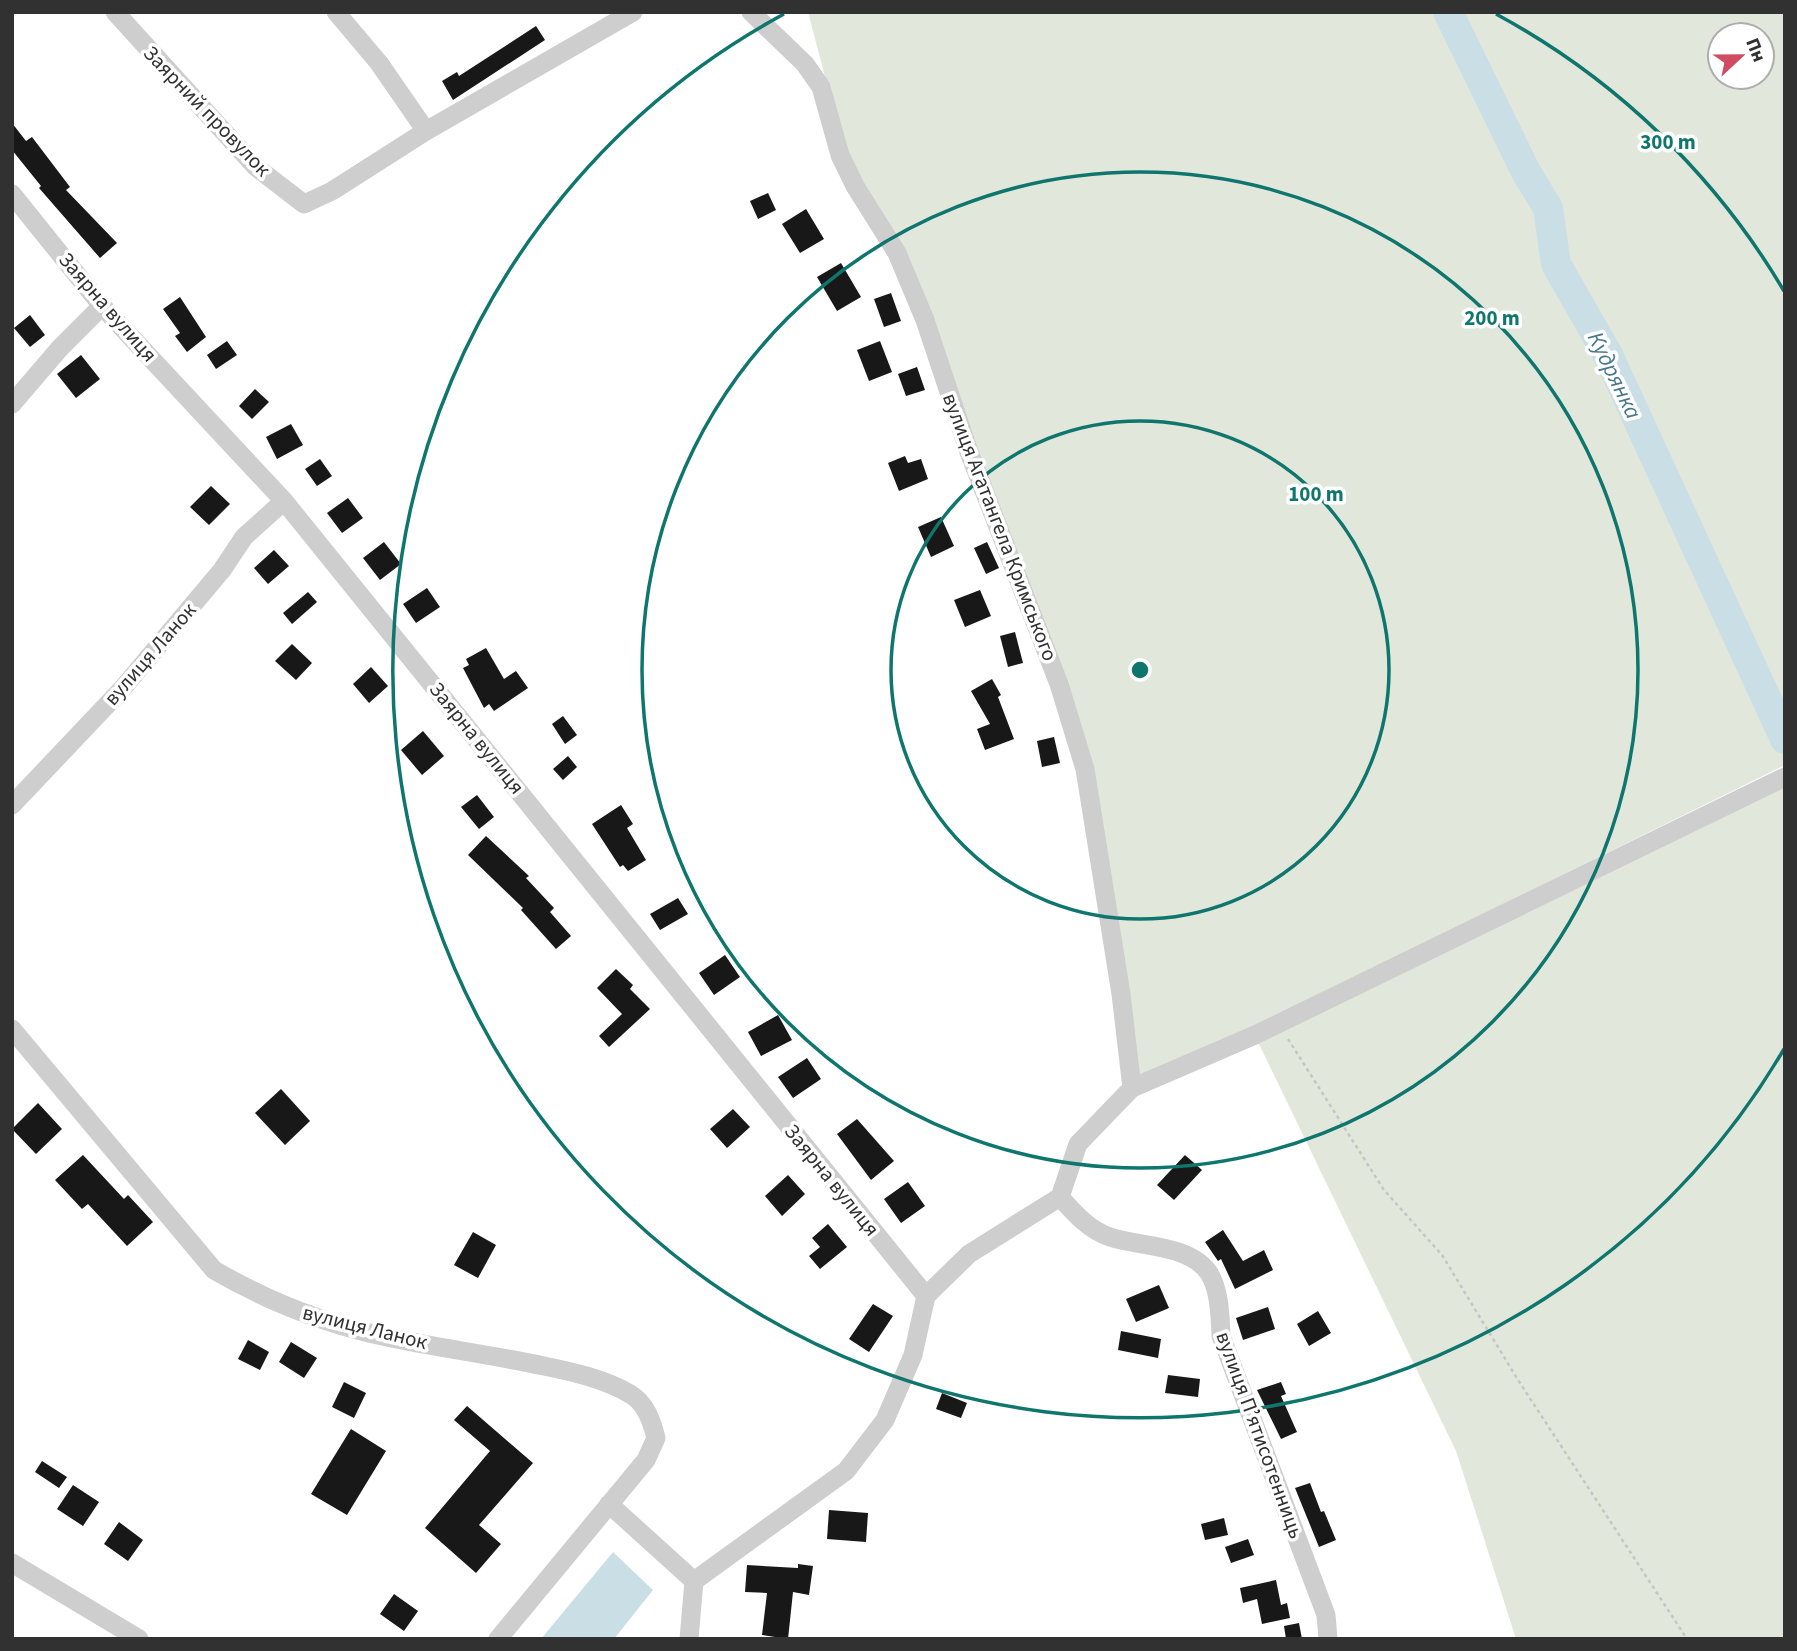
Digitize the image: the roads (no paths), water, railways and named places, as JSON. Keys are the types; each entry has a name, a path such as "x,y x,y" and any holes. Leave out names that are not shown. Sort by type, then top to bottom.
{"street":[{"name":"Заярний провулок","path":"115,12 256,167 304,204 332,191 426,131"},
{"path":"336,12 379,63 426,131 633,12"},
{"name":"вулиця Агатангела Кримського","path":"751,12 805,64 821,87 841,155 855,186 897,253 925,320 969,452 1059,684 1085,769 1121,993 1132,1088"},
{"name":"Заярна вулиця","path":"12,194 102,306 284,501 926,1296"},
{"path":"12,404 60,348 102,306"},
{"name":"вулиця Ланок","path":"12,805 122,689 222,570 244,537 284,501"},
{"path":"689,1639 694,1581 846,1471 885,1420 913,1356 926,1296 969,1254 1060,1197 1078,1144 1132,1088 1278,1024 1785,776"},
{"name":"вулиця Ланок","path":"12,1029 214,1270 251,1292 317,1320 388,1338 476,1352 582,1374 632,1394 650,1415 656,1438 646,1460 609,1504"},
{"name":"вулиця Пʼятисотенниць","path":"1060,1197 1080,1220 1108,1237 1190,1257 1209,1273 1219,1301 1221,1336 1326,1615 1328,1639"},
{"path":"498,1639 609,1504 694,1581"},
{"path":"12,1563 139,1639"}],"waterway":[{"name":"Кудрянка","path":"1448,12 1526,172 1548,208 1556,264 1608,355 1785,739"}]}
